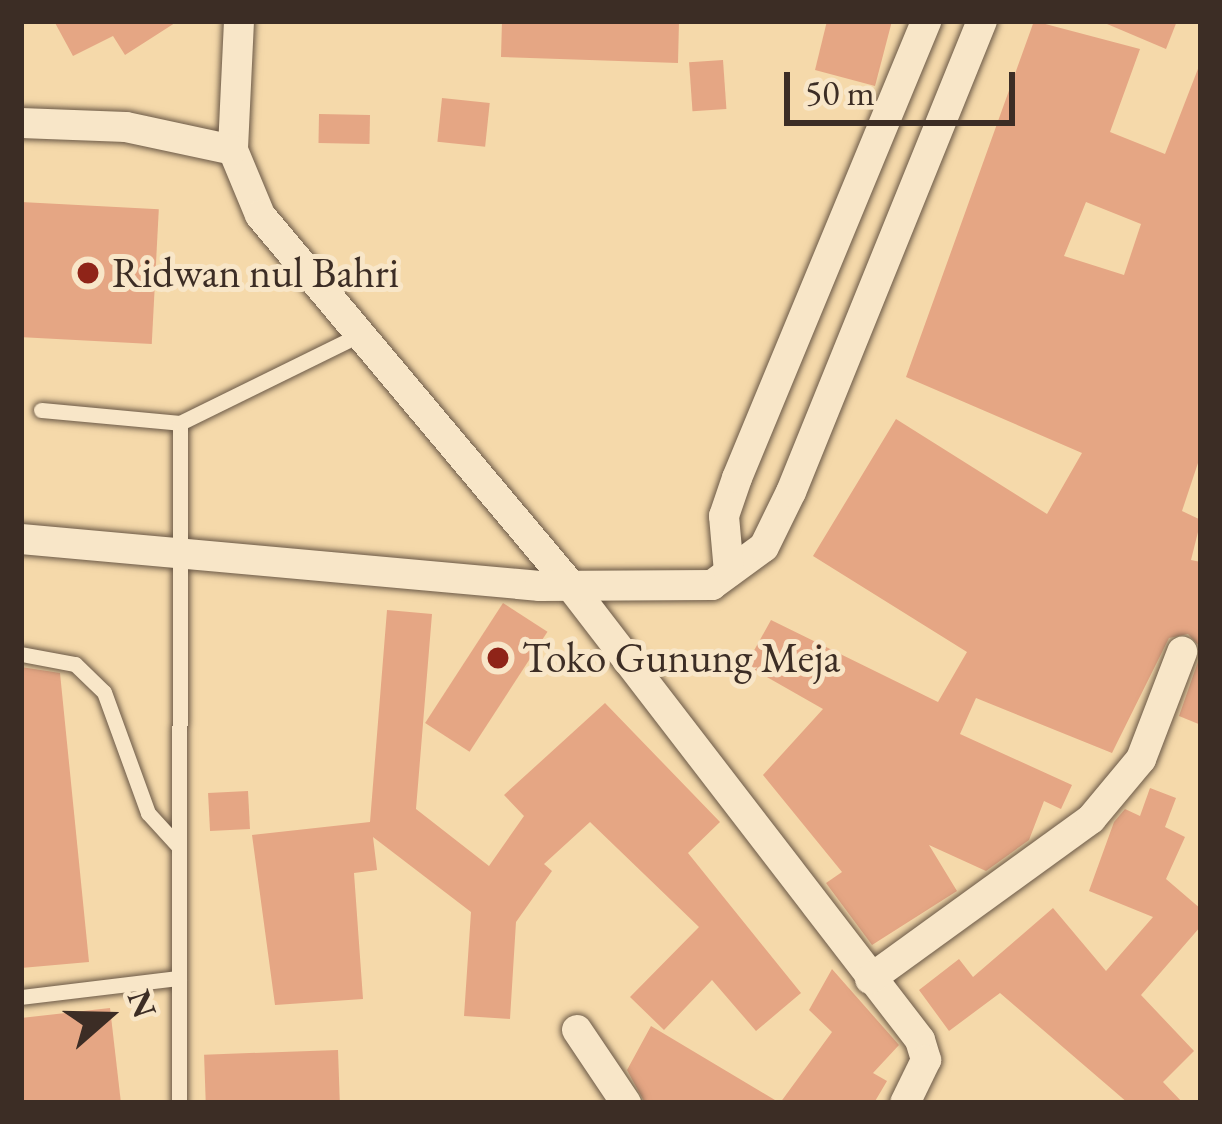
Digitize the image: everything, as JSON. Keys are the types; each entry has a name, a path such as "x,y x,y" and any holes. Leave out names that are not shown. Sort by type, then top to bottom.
{"street":[{"path":"238,21 232,150 260,215 353,338 570,585 925,1048 905,1103"},
{"path":"729,572 724,516 926,21"},
{"path":"21,538 178,556 699,590 764,547 982,21"},
{"path":"21,123 126,127 232,150"},
{"path":"872,160 919,175"},
{"path":"776,382 827,400"},
{"path":"870,980 1090,819 1141,759 1182,652"},
{"path":"577,1030 626,1103"}],"lane":[{"path":"41,410 180,423 353,338"},
{"path":"179,1103 180,423"},
{"path":"21,654 75,664 104,692 148,813 179,847"},
{"path":"21,997 179,978"}],"building":[{"path":"54,21 178,21 125,55 113,36 73,56"},
{"path":"502,21 679,21 678,63 501,57"},
{"path":"827,21 892,21 875,86 815,70"},
{"path":"1034,21 1140,49 1110,132 1165,154 1201,61 1201,454 1182,511 1201,520 1191,560 1201,562 1201,648 1188,634 1169,638 1112,753 976,698 960,734 1072,785 1061,809 1044,801 1029,840 986,871 929,845 957,891 872,945 826,883 842,872 763,775 823,709 746,665 771,620 938,702 967,652 813,556 896,419 1047,514 1082,453 906,377","holes":["1086,202 1141,224 1124,275 1064,256"]},
{"path":"1100,21 1177,21 1166,49"},
{"path":"723,60 726,109 693,111 689,62"},
{"path":"442,98 490,103 485,147 437,142"},
{"path":"319,114 370,115 369,144 318,143"},
{"name":"Ridwan nul Bahri","path":"21,202 159,209 152,344 21,337"},
{"name":"Toko Gunung Meja","path":"503,603 547,632 470,752 425,723"},
{"path":"387,610 432,614 416,809 489,866 524,816 504,795 605,703 720,822 688,853 801,993 756,1031 712,980 664,1030 630,997 699,927 590,822 544,864 552,871 516,922 510,1019 464,1016 471,912 373,837 377,870 354,873 363,999 275,1005 252,835 370,822"},
{"path":"1201,653 1201,725 1179,716"},
{"path":"21,667 60,673 89,962 21,968"},
{"path":"1150,788 1176,798 1165,827 1185,837 1166,879 1201,909 1201,926 1141,995 1194,1051 1163,1082 1183,1103 1128,1103 1000,993 949,1031 919,990 959,959 973,977 1053,908 1106,971 1153,917 1089,891 1114,822 1125,809 1140,816"},
{"path":"248,791 250,829 210,831 208,793"},
{"path":"832,969 899,1045 873,1073 887,1081 874,1103 780,1103 832,1032 809,1010"},
{"path":"110,1008 121,1103 21,1103 21,1018"},
{"path":"651,1026 780,1103 645,1103 627,1070"},
{"path":"338,1050 340,1103 206,1103 204,1055"}],"place":[{"name":"Ridwan nul Bahri","path":"88,273"},
{"name":"Toko Gunung Meja","path":"498,658"}]}
